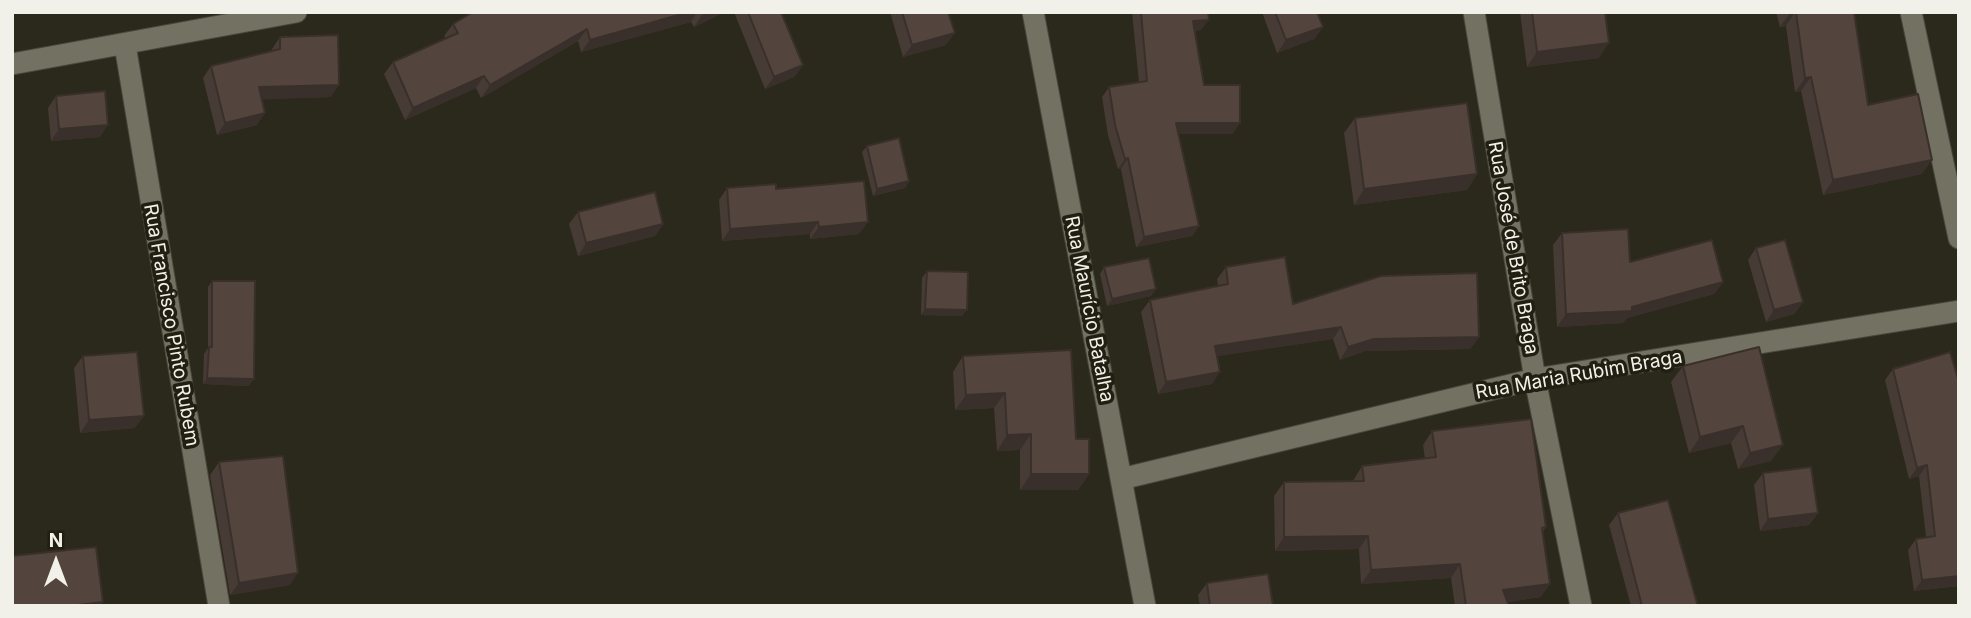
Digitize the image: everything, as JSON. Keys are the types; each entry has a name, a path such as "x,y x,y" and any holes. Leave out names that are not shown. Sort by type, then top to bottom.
{"street":[{"path":"12,64 296,12"},
{"name":"Rua Maurício Batalha","path":"1033,12 1145,606"},
{"name":"Rua José de Brito Braga","path":"1474,12 1535,379 1581,606"},
{"path":"1911,12 1959,238"},
{"name":"Rua Francisco Pinto Rubem","path":"125,45 219,606"},
{"name":"Rua Maria Rubim Braga","path":"1121,480 1535,379 1959,311"}],"building":[{"path":"473,12 689,12 590,40 587,29 490,85 484,76 413,108 393,62 458,33 453,24"},
{"path":"748,12 781,12 803,65 774,77"},
{"path":"902,12 948,12 955,33 912,45"},
{"path":"1141,12 1208,12 1209,20 1193,21 1204,85 1240,85 1240,123 1176,123 1199,226 1144,237 1128,158 1125,159 1115,125 1109,87 1147,81"},
{"path":"1275,12 1317,12 1323,27 1286,40"},
{"path":"1532,12 1605,12 1609,43 1537,52"},
{"path":"1796,12 1854,12 1868,105 1918,94 1932,160 1833,180 1811,77 1805,78"},
{"path":"338,35 339,85 259,87 265,113 225,123 211,66 280,49 280,37"},
{"path":"105,91 108,125 59,129 56,96"},
{"path":"1467,103 1477,174 1364,189 1355,118"},
{"path":"899,138 909,181 877,189 867,146"},
{"path":"864,181 868,222 819,227 818,222 730,229 727,188 776,184 776,189"},
{"path":"655,192 663,224 586,243 578,212"},
{"path":"1628,229 1630,262 1712,240 1723,282 1632,307 1632,311 1566,314 1562,233"},
{"path":"1785,240 1803,302 1774,310 1756,248"},
{"path":"1285,257 1293,304 1381,276 1477,273 1479,337 1374,339 1348,347 1341,327 1215,346 1220,372 1166,382 1150,300 1228,284 1226,267"},
{"path":"1149,258 1156,289 1112,299 1104,267"},
{"path":"927,271 968,272 967,310 925,309"},
{"path":"212,281 255,281 254,379 207,378 209,347 212,347"},
{"path":"1759,347 1783,445 1750,453 1743,426 1700,437 1683,366"},
{"path":"1071,350 1076,439 1089,439 1089,474 1031,474 1031,434 1007,435 1005,393 966,395 963,356"},
{"path":"137,352 144,416 89,420 83,356"},
{"path":"1950,352 1959,382 1959,576 1922,580 1916,539 1935,536 1927,465 1917,468 1893,369"},
{"path":"1531,419 1546,527 1542,528 1550,584 1503,590 1509,606 1466,606 1460,564 1371,570 1368,536 1284,537 1284,482 1364,481 1362,466 1436,457 1432,431"},
{"path":"283,456 298,573 239,583 219,462"},
{"path":"1811,467 1818,513 1768,519 1763,473"},
{"path":"1668,500 1697,606 1642,606 1618,513"},
{"path":"96,547 103,602 69,606 12,606 12,556"},
{"path":"1268,574 1273,606 1210,606 1207,583"}]}
